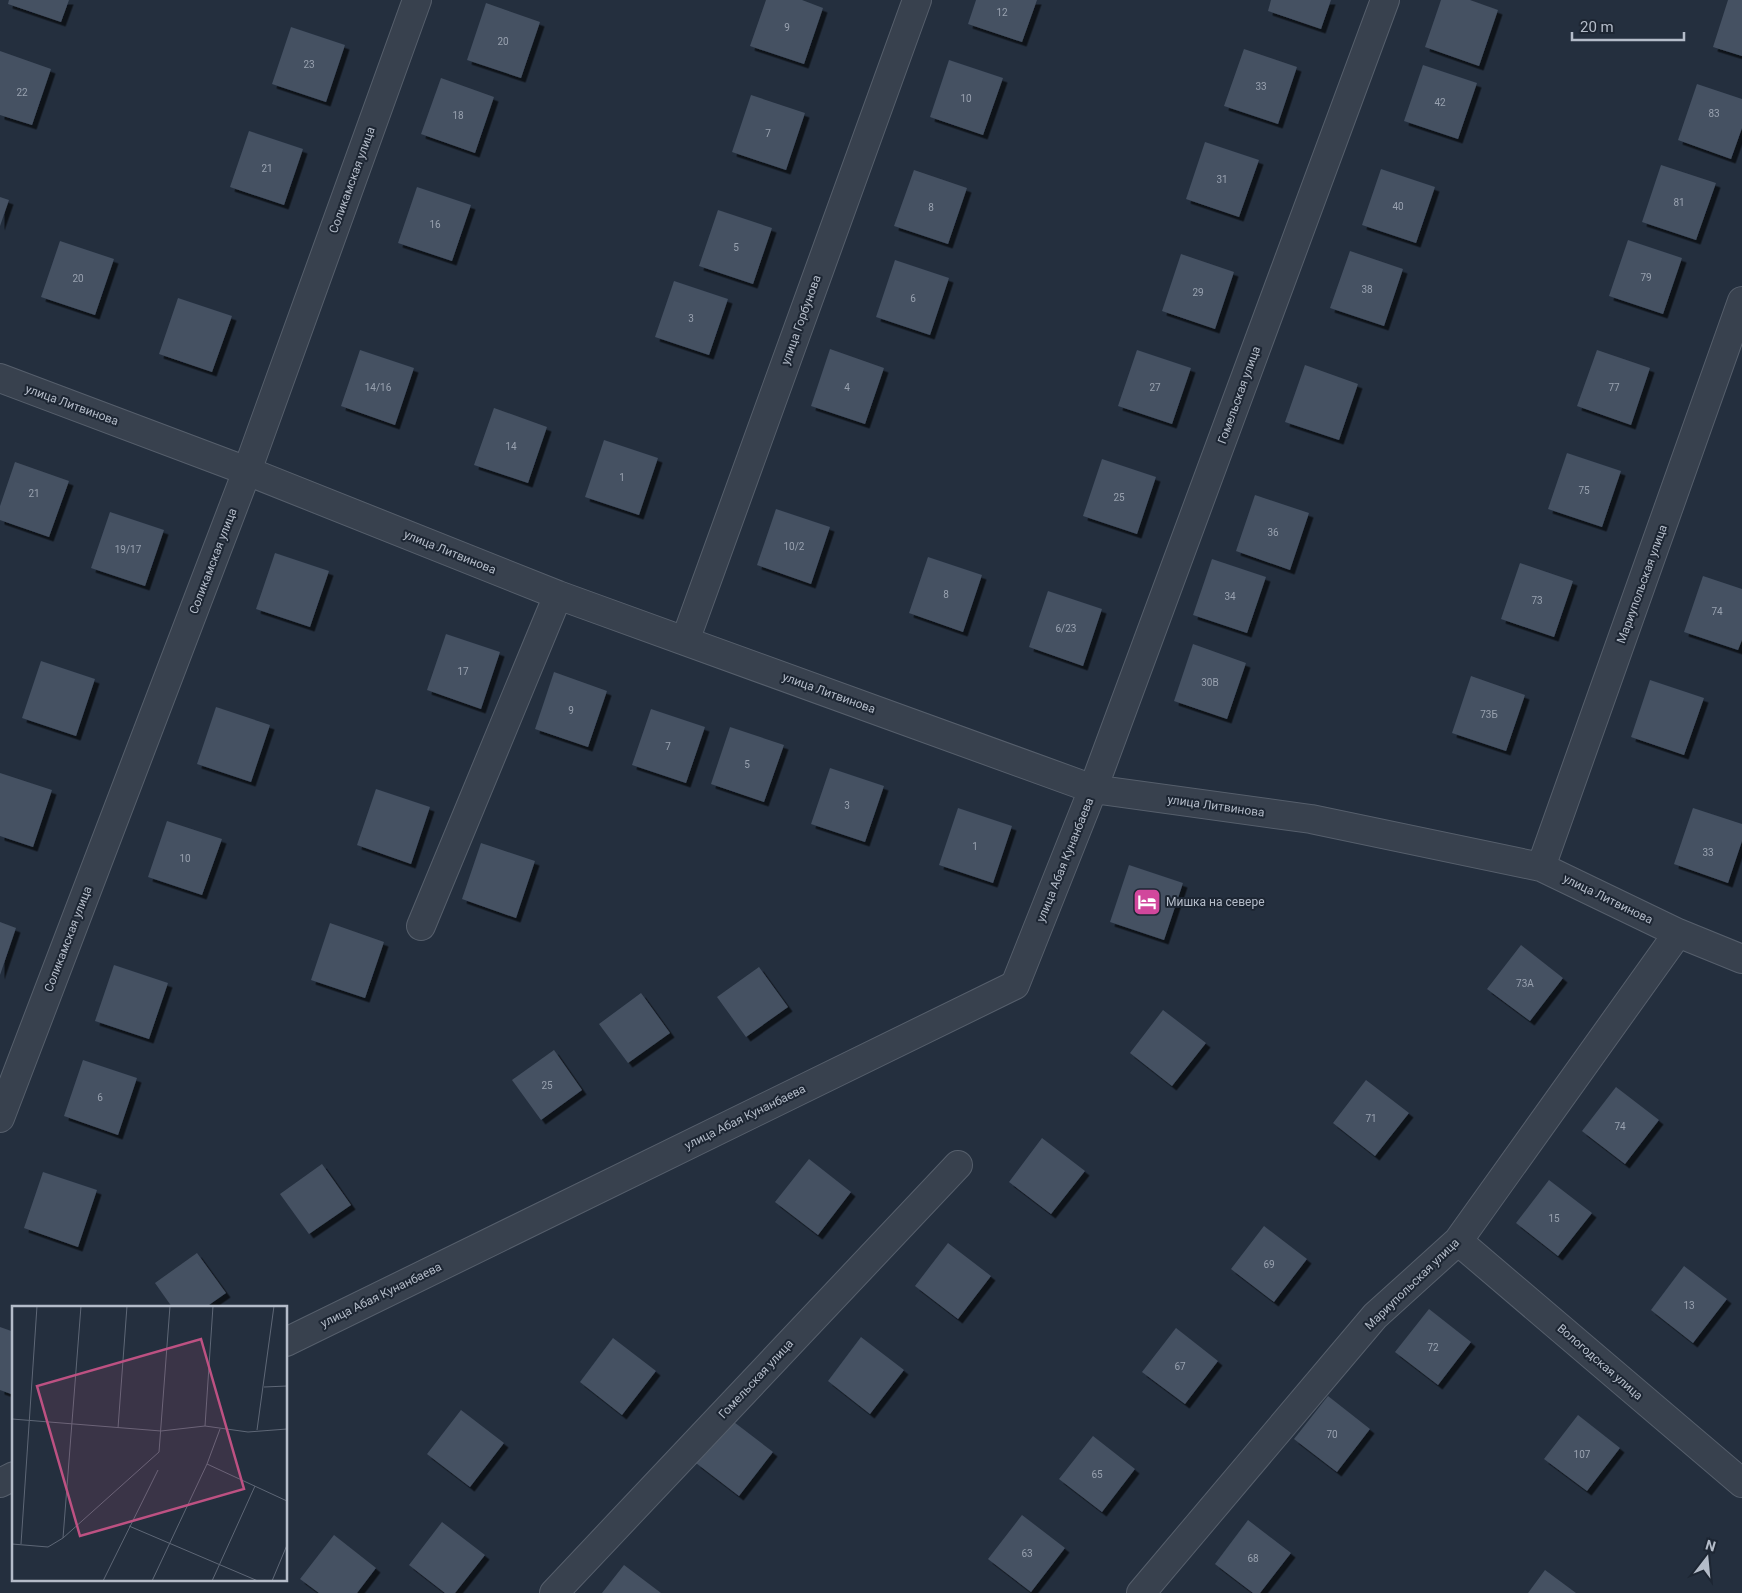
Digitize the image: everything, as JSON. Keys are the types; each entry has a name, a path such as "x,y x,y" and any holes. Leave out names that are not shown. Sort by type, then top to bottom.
{"street":[{"name":"Соликамская улица","path":"0,1118 248,471 417,0"},
{"name":"улица Горбунова","path":"685,641 917,0"},
{"name":"Гомельская улица","path":"1093,789 1385,0"},
{"name":"Мариупольская улица","path":"1541,867 1742,301"},
{"name":"улица Литвинова","path":"0,378 248,471 558,595 1093,789 1311,819 1541,867 1678,933 1742,959"},
{"path":"421,926 558,595"},
{"name":"улица Абая Кунанбаева","path":"288,1341 1015,985 1093,789"},
{"name":"Мариупольская улица","path":"1141,1593 1375,1316 1458,1240 1678,933"},
{"name":"Гомельская улица","path":"554,1593 958,1165"},
{"name":"Вологодская улица","path":"1458,1240 1742,1483"},
{"path":"0,1483 12,1477"}],"building":[{"path":"9,0 69,0 61,22 8,4"},
{"path":"766,0 802,0 823,8 804,64 750,46"},
{"path":"976,0 1037,0 1022,42 968,24"},
{"path":"1271,0 1331,0 1321,29 1268,11"},
{"path":"1441,0 1470,0 1498,10 1479,66 1425,47"},
{"path":"1728,0 1742,0 1742,56 1713,47"},
{"path":"486,3 540,22 521,78 467,60"},
{"path":"291,27 345,45 326,102 272,84"},
{"path":"1244,49 1297,67 1278,124 1224,106"},
{"path":"0,51 51,69 32,125 0,115"},
{"path":"949,60 1003,78 983,135 930,117"},
{"path":"1423,65 1477,83 1458,139 1404,121"},
{"path":"441,78 494,97 475,153 421,134"},
{"path":"1697,84 1742,99 1742,128 1731,159 1678,140"},
{"path":"751,95 805,113 786,170 732,152"},
{"path":"249,131 303,149 284,205 230,187"},
{"path":"1205,142 1259,160 1239,217 1186,199"},
{"path":"1661,165 1716,183 1696,240 1642,222"},
{"path":"1381,169 1435,187 1416,243 1362,225"},
{"path":"914,170 967,188 948,244 894,226"},
{"path":"417,187 471,205 452,261 398,243"},
{"path":"0,197 9,200 0,226"},
{"path":"718,210 772,228 753,284 699,266"},
{"path":"1628,240 1682,258 1663,314 1609,296"},
{"path":"60,241 114,259 95,315 41,297"},
{"path":"1350,251 1403,269 1384,326 1330,308"},
{"path":"1181,254 1234,272 1215,329 1162,311"},
{"path":"895,260 949,278 930,335 876,317"},
{"path":"674,281 728,299 709,355 655,337"},
{"path":"178,298 232,316 212,372 159,354"},
{"path":"830,349 884,368 865,424 811,406"},
{"path":"360,350 414,368 395,425 341,406"},
{"path":"1137,350 1191,368 1172,424 1118,406"},
{"path":"1597,350 1650,368 1631,425 1577,406"},
{"path":"1305,365 1358,384 1339,440 1285,422"},
{"path":"494,408 547,427 528,483 474,465"},
{"path":"604,440 658,458 639,515 585,497"},
{"path":"1567,453 1621,471 1602,527 1548,509"},
{"path":"1102,459 1156,477 1137,534 1083,516"},
{"path":"15,462 69,481 49,537 0,520 0,506"},
{"path":"1255,495 1309,513 1290,570 1236,551"},
{"path":"776,509 830,527 811,584 757,565"},
{"path":"110,512 164,530 145,586 91,568"},
{"path":"275,553 329,571 310,627 256,609"},
{"path":"928,557 982,575 963,632 909,613"},
{"path":"1212,559 1266,577 1247,633 1193,615"},
{"path":"1520,563 1573,581 1554,637 1501,619"},
{"path":"1703,576 1742,589 1742,640 1738,650 1684,632"},
{"path":"1048,591 1102,609 1083,666 1029,647"},
{"path":"446,634 500,652 481,709 427,690"},
{"path":"1193,644 1246,663 1227,719 1174,701"},
{"path":"41,661 95,679 76,736 22,718"},
{"path":"554,672 607,691 588,747 535,729"},
{"path":"1471,676 1525,695 1506,751 1452,733"},
{"path":"1650,680 1704,698 1684,755 1631,737"},
{"path":"216,707 270,725 251,782 197,764"},
{"path":"651,709 705,727 686,783 632,765"},
{"path":"730,727 784,745 764,802 711,784"},
{"path":"830,768 884,786 865,842 811,824"},
{"path":"0,773 52,790 33,847 0,836"},
{"path":"376,789 430,807 411,864 357,845"},
{"path":"958,808 1012,826 993,883 939,865"},
{"path":"1693,808 1742,824 1742,841 1728,883 1674,864"},
{"path":"167,821 222,839 202,895 148,877"},
{"path":"481,843 535,861 516,918 462,899"},
{"name":"Мишка на севере","path":"1129,865 1183,883 1164,940 1110,922"},
{"path":"0,922 16,928 0,975"},
{"path":"330,923 384,942 365,998 311,980"},
{"path":"1521,945 1563,978 1530,1021 1487,989"},
{"path":"114,965 168,983 149,1039 95,1021"},
{"path":"759,967 788,1007 746,1037 717,997"},
{"path":"641,993 670,1033 628,1063 599,1024"},
{"path":"1163,1010 1206,1043 1172,1086 1130,1053"},
{"path":"554,1050 582,1090 541,1120 512,1080"},
{"path":"83,1060 137,1078 118,1135 64,1116"},
{"path":"1366,1080 1409,1113 1375,1156 1333,1123"},
{"path":"1616,1087 1659,1120 1625,1164 1582,1131"},
{"path":"1042,1138 1085,1171 1051,1214 1009,1182"},
{"path":"809,1159 851,1192 818,1235 775,1202"},
{"path":"322,1164 351,1205 309,1234 280,1194"},
{"path":"43,1172 97,1190 78,1247 24,1228"},
{"path":"1549,1180 1592,1213 1558,1256 1516,1223"},
{"path":"1264,1226 1307,1259 1274,1302 1231,1269"},
{"path":"948,1243 991,1276 958,1319 915,1286"},
{"path":"197,1253 226,1293 207,1306 171,1306 155,1283"},
{"path":"1684,1266 1727,1299 1693,1343 1651,1310"},
{"path":"1429,1309 1471,1342 1438,1385 1395,1352"},
{"path":"0,1327 12,1331 12,1394 0,1390"},
{"path":"1176,1328 1218,1361 1185,1404 1142,1372"},
{"path":"861,1337 904,1370 870,1414 828,1381"},
{"path":"613,1338 656,1371 622,1415 580,1382"},
{"path":"1328,1396 1370,1429 1337,1472 1294,1439"},
{"path":"461,1410 504,1443 470,1487 427,1454"},
{"path":"1578,1415 1620,1448 1587,1491 1544,1459"},
{"path":"730,1419 773,1452 739,1496 696,1463"},
{"path":"1093,1436 1135,1469 1102,1512 1059,1479"},
{"path":"1022,1515 1065,1548 1031,1592 988,1559"},
{"path":"1248,1520 1291,1553 1260,1593 1253,1593 1215,1564"},
{"path":"442,1522 485,1555 455,1593 445,1593 409,1565"},
{"path":"334,1535 376,1568 357,1593 319,1593 300,1579"},
{"path":"624,1565 661,1593 602,1593"},
{"path":"1545,1570 1576,1593 1528,1593"}],"place":[{"name":"Мишка на севере","path":"1147,902"}]}
